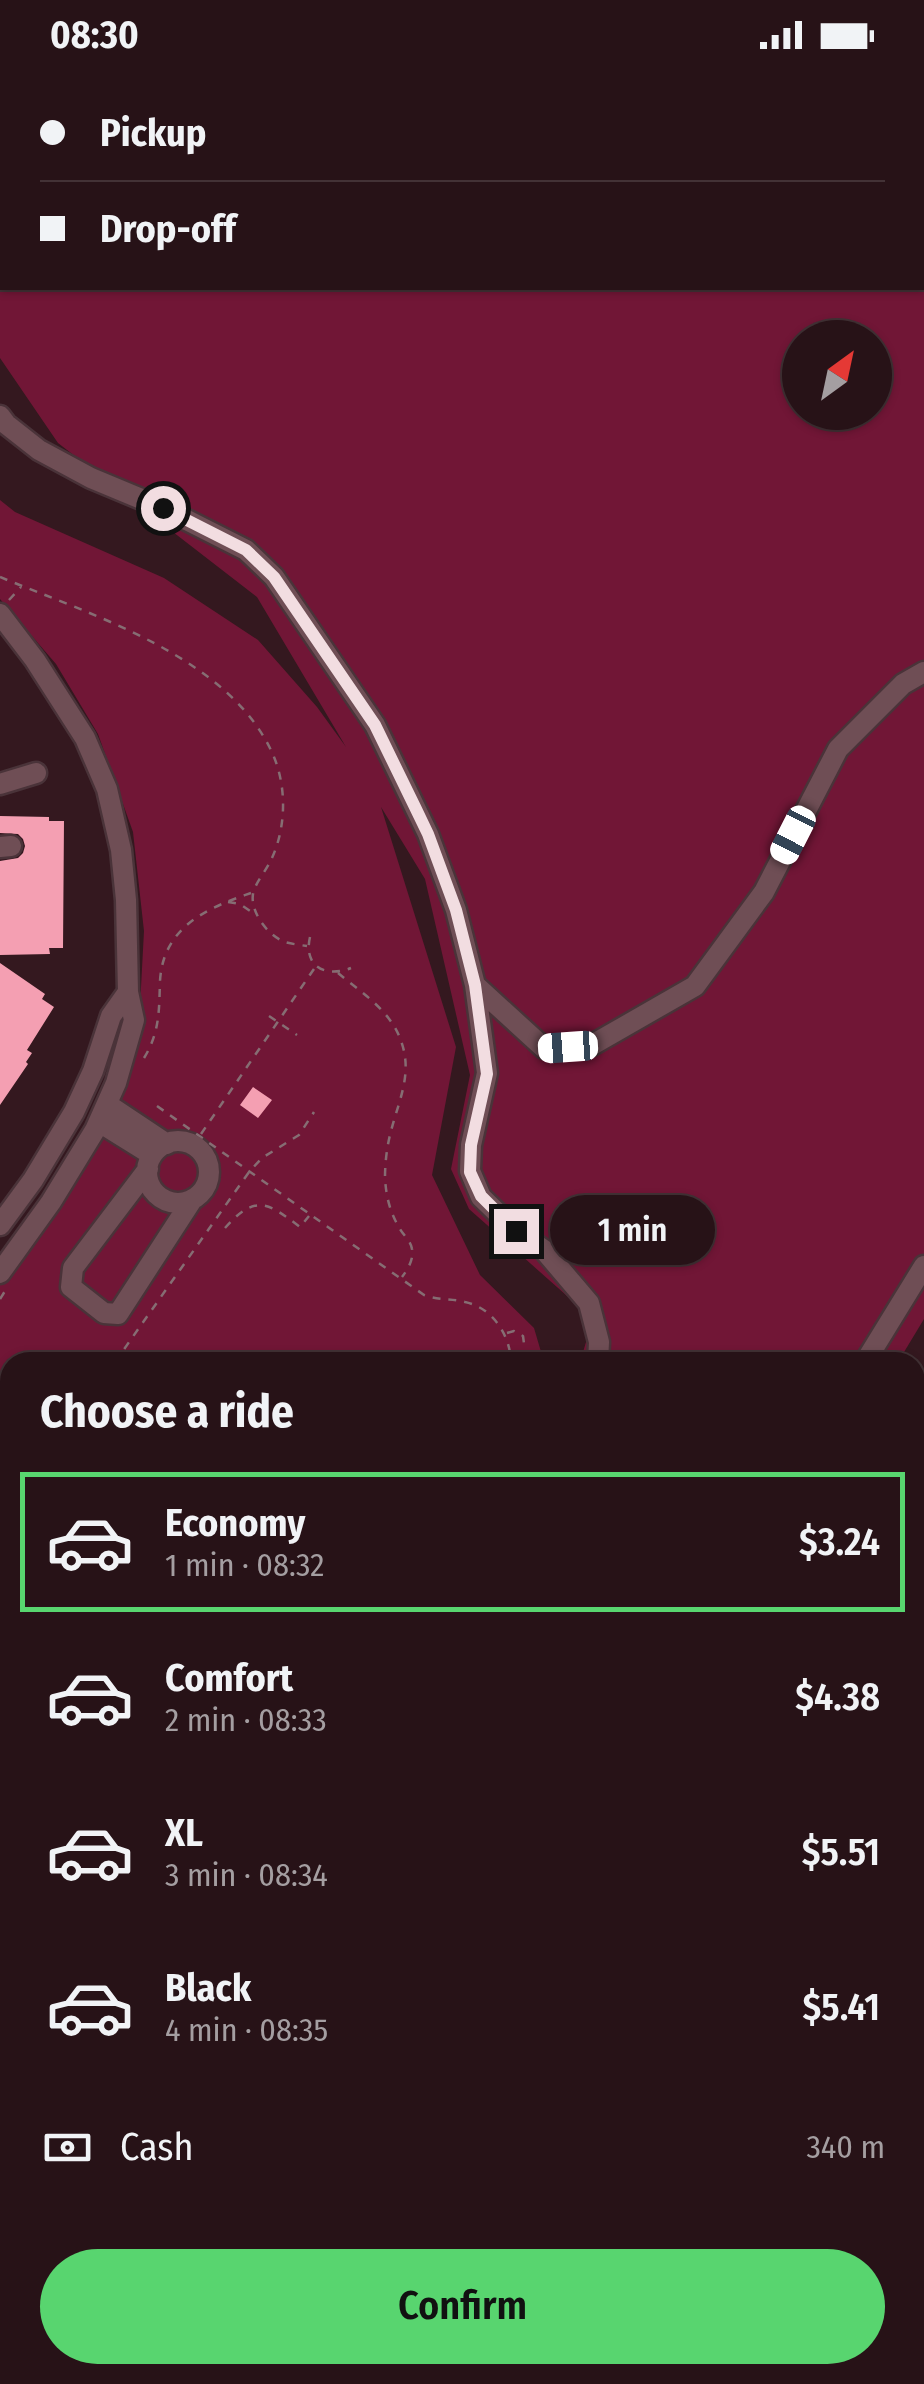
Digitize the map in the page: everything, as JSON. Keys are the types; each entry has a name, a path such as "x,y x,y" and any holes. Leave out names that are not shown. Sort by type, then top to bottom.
{"street":[{"path":"0,416 39,450 246,550 274,577 375,725 428,834 456,910 475,985 487,1074 471,1145 470,1172 481,1196 516,1231 544,1250 589,1303 598,1352"},
{"path":"0,614 85,738 107,789 123,867 128,992 134,1020 103,1113 52,1202 0,1273"},
{"path":"475,985 544,1048 592,1045 695,986 764,892 838,749 903,684 924,672"},
{"path":"0,784 36,772"},
{"path":"0,1225 74,1112 111,1016 128,992"},
{"path":"103,1113 156,1156"},
{"path":"156,1156 149,1182 156,1193 166,1201 179,1203 202,1193 210,1171 207,1160 190,1143 178,1141 156,1156 73,1268 71,1287 104,1313 118,1314 192,1200"},
{"path":"872,1352 924,1266"}],"path":[{"path":"0,577 82,608 161,647 204,676 255,723 275,760 283,812 275,851 253,893 258,917"},
{"path":"226,902 240,904 276,937 308,946"},
{"path":"310,937 310,956 316,966 328,973 350,968"},
{"path":"199,1136 316,966"},
{"path":"338,973 395,1026 405,1058 404,1092 390,1133 385,1173 386,1198 413,1250 401,1280"},
{"path":"269,1016 296,1035"},
{"path":"157,1106 424,1295 470,1302 484,1309 505,1333 509,1352"},
{"path":"122,1352 248,1172 262,1158 299,1135 314,1112"},
{"path":"226,1228 238,1213 254,1205 272,1206 300,1227 310,1215"},
{"path":"505,1333 514,1331 523,1336 524,1352"}],"shaded area":[{"path":"0,290 924,290 924,1319 904,1352 583,1352 593,1319 469,1209 451,1169 470,1075 425,879 381,807 456,1047 432,1175 480,1275 534,1328 541,1352 0,1352 0,1285 113,1102 140,1006 144,931 133,832 98,734 56,664 0,599 0,500 15,512 164,578 258,640 317,707 346,747 257,597 58,443 0,358"}],"building":[{"path":"0,816 64,821 63,948 49,948 50,954 0,955 0,861 18,858 25,846 18,834 0,833"},
{"path":"0,963 45,994 42,999 54,1007 27,1050 32,1053 28,1064 0,1105"},
{"path":"253,1087 272,1100 258,1118 240,1105"}],"route":[{"path":"163,508 246,550 274,577 375,725 428,834 456,910 475,985 487,1074 471,1145 470,1172 481,1196 516,1231"}]}
